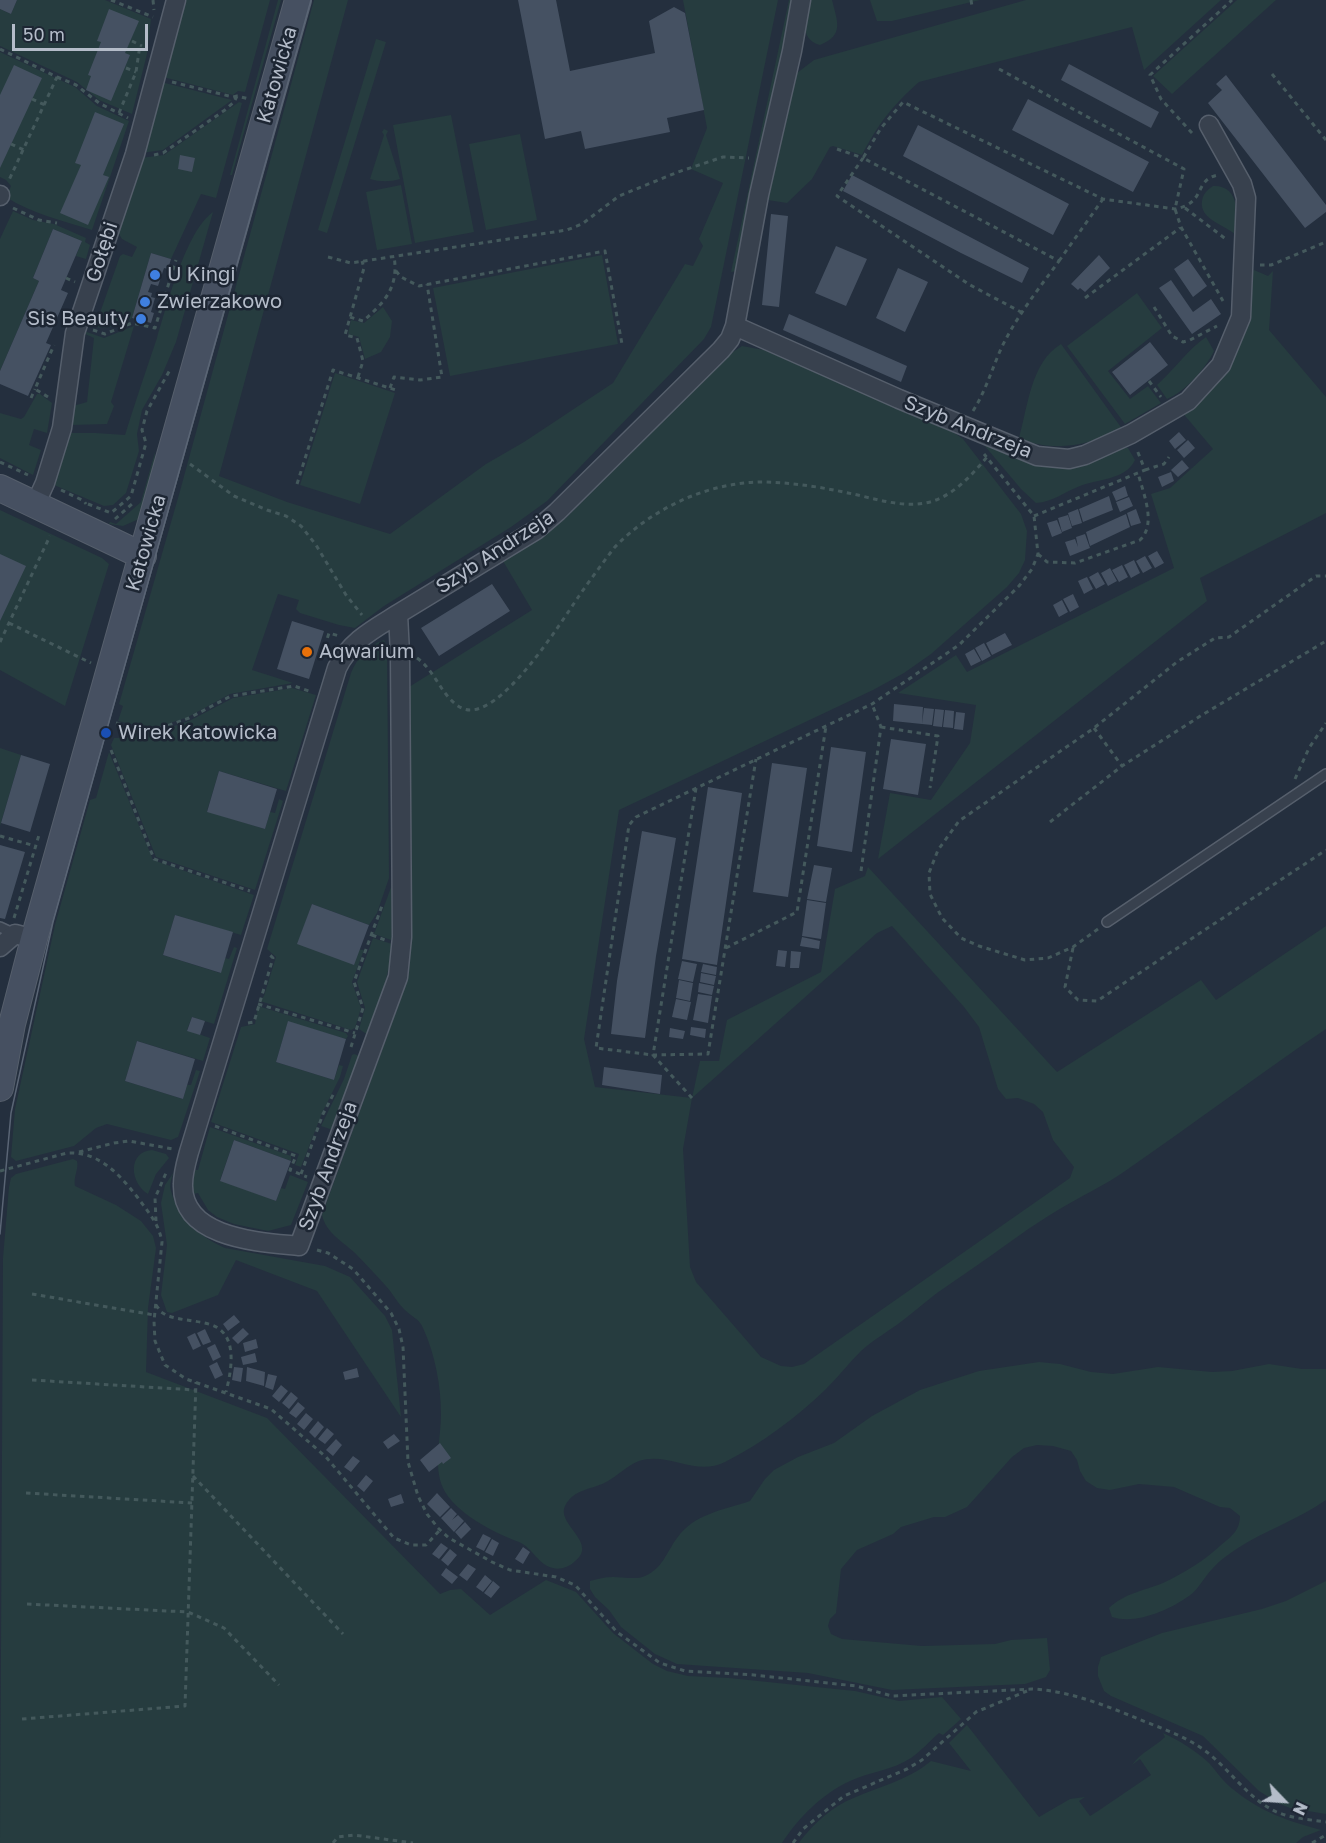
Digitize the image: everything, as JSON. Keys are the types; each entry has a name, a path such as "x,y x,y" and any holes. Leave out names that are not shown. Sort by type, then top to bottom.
{"street":[{"name":"Gołębi","path":"45,499 45,483 62,428 75,333 135,154 176,0"},
{"name":"Katowicka","path":"0,1088 12,1024 16,933 143,556 298,0"},
{"name":"Szyb Andrzeja","path":"398,614 402,937 398,977 299,1246 227,1235 200,1220 190,1210 182,1186 189,1152 337,668 343,656 357,640 398,614 536,530 730,339 735,326 759,195 792,51 801,0"},
{"name":"Szyb Andrzeja","path":"735,326 1037,456 1069,459 1085,455 1131,434 1188,401 1221,365 1238,323 1246,198 1242,184 1213,132"},
{"path":"0,488 45,499 143,556"},
{"path":"0,947 16,933"}],"lane":[{"path":"1107,922 1326,774"}],"path":[{"path":"111,0 154,18"},
{"path":"971,0 972,6"},
{"path":"1213,132 1203,145 1161,99 1150,75 1232,0"},
{"path":"132,41 146,48"},
{"path":"119,113 136,72 140,45"},
{"path":"0,49 76,85 90,98 133,121"},
{"path":"126,68 144,76"},
{"path":"999,69 1184,169 1175,209 1181,228 1225,305 1238,323 1218,326 1183,342 1172,336 1154,307"},
{"path":"1272,74 1326,140"},
{"path":"2,192 12,178 57,76"},
{"path":"135,154 150,156 163,153 225,110 239,96 233,97 184,85"},
{"path":"32,99 45,105"},
{"path":"1022,312 970,285 837,196 881,128 903,102 1102,199 1175,209 1184,207 1195,200 1201,186 1212,176 1227,175 1242,184"},
{"path":"11,144 24,150"},
{"path":"837,149 863,158 1059,261"},
{"path":"328,257 351,263 567,230 582,224 619,196 678,172 723,157 752,158"},
{"path":"756,759 708,1054 653,1055 596,1048 629,825 636,817 756,759 872,704 959,645 1026,578 1038,554 1034,516 964,426 983,395 1000,351 1022,312 1102,199"},
{"path":"1184,207 1193,212 1209,228 1239,248 1250,262 1256,264 1270,265 1326,242"},
{"path":"15,210 39,220 57,223"},
{"path":"1085,298 1181,228"},
{"path":"396,271 401,277 419,286 605,251 622,344"},
{"path":"350,317 363,321 382,305 396,279 394,256"},
{"path":"105,334 132,323 149,329 155,328 176,260"},
{"path":"358,377 363,361 357,338 345,335 364,268 362,261"},
{"path":"390,388 394,377 420,380 442,377 427,284"},
{"path":"45,499 86,504 111,513 131,496 146,443 142,430 147,411 172,366"},
{"path":"297,484 333,370 399,391"},
{"path":"31,398 35,389"},
{"path":"1131,434 1145,470"},
{"path":"171,454 199,470 234,496 286,516 301,526 316,545 355,609 368,619"},
{"path":"400,654 411,655 421,660 454,704 465,709 486,705 498,698 521,676 614,548 631,530 669,506 727,486 766,482 814,486 896,503 930,502 964,483 987,457"},
{"path":"1034,516 1164,464 1169,458"},
{"path":"1038,554 1047,562 1075,563 1140,540 1145,535 1149,523 1138,473"},
{"path":"54,487 84,501 88,509 97,513"},
{"path":"113,521 137,499"},
{"path":"0,642 52,531"},
{"path":"1107,922 1073,947 1048,958 1024,960 961,938 942,918 930,894 929,873 938,849 959,821 1094,728 1177,662 1215,638 1229,637 1316,576 1326,576"},
{"path":"9,623 96,665"},
{"path":"320,662 329,633 341,637"},
{"path":"1050,822 1122,766 1326,641"},
{"path":"310,691 312,685"},
{"path":"115,723 152,731 189,718 231,696 294,686 319,694"},
{"path":"861,871 881,727 872,704"},
{"path":"1289,797 1301,764 1326,723"},
{"path":"726,948 797,912 826,726"},
{"path":"881,727 938,736 930,788"},
{"path":"1094,728 1122,766"},
{"path":"108,747 154,859 257,894"},
{"path":"653,1055 696,788"},
{"path":"0,836 35,846"},
{"path":"1073,947 1067,966 1065,987 1078,1000 1097,1001 1326,850"},
{"path":"259,1004 374,1040"},
{"path":"360,1020 362,1011"},
{"path":"653,1055 692,1098"},
{"path":"301,1174 323,1114"},
{"path":"211,1125 296,1156 290,1170 322,1182"},
{"path":"0,1172 67,1154 129,1141 189,1152"},
{"path":"77,1153 102,1162 121,1178 156,1223 162,1242 154,1315 155,1341 165,1365 179,1376 271,1409 326,1457 394,1538 411,1545 426,1545 440,1530"},
{"path":"299,1246 328,1253 353,1269 391,1313 399,1329 403,1347 408,1462 418,1496 440,1530 492,1562 510,1570 556,1577 575,1585 616,1632 660,1663 685,1671 754,1675 856,1686 892,1696 1049,1690 1097,1702 1178,1734 1204,1750 1248,1791 1283,1815 1326,1822"},
{"path":"32,1294 154,1315"},
{"path":"155,1303 166,1316 213,1326 222,1334 231,1350 232,1362 226,1392"},
{"path":"32,1380 195,1390"},
{"path":"22,1719 185,1706 196,1382"},
{"path":"193,1476 343,1634"},
{"path":"26,1493 192,1503"},
{"path":"27,1604 188,1612 224,1628 279,1685"},
{"path":"793,1843 803,1829 844,1796 908,1769 922,1760 976,1712 1032,1689"},
{"path":"1312,1843 1326,1834"},
{"path":"333,1843 338,1837 354,1835 413,1843"}],"green space":[{"path":"17,0 105,0 151,19 147,54 132,114 99,100 77,82 0,46 0,9 11,14"},
{"path":"181,0 270,0 245,92 238,91 233,95 163,77"},
{"path":"278,0 281,0 232,175 230,175"},
{"path":"314,0 348,0 219,476 287,502 390,534 486,464 524,442 613,383 685,264 693,266 703,246 699,239 723,183 691,169 707,128 683,0 778,0 711,327 704,339 547,501 511,527 384,606 355,628 300,613 296,609 299,600 278,594 252,670 293,683 230,694 188,717 152,729 118,721 123,706 119,704 180,491"},
{"path":"789,0 795,0 737,271 731,272"},
{"path":"809,0 832,0 836,14 836,32 833,37 820,45 813,42 806,33 805,20"},
{"path":"870,0 980,0 892,21 877,21"},
{"path":"1026,0 1221,0 1144,70 1132,27 919,82 887,116 862,155 830,147 812,179 787,203 768,200 797,73 814,60"},
{"path":"1237,0 1276,0 1172,94 1153,76"},
{"path":"376,39 386,42 327,233 318,230"},
{"path":"0,52 75,87 97,106 129,121 92,230 37,213 6,197 11,186 0,177"},
{"path":"161,82 232,100 163,150 141,153"},
{"path":"239,102 242,103 216,198 201,194 171,259 151,253 132,318 115,326 95,327 120,256 123,254 132,257 137,247 122,239 117,231 140,158 164,155"},
{"path":"451,115 474,232 415,243 393,125"},
{"path":"384,129 388,131 386,135 400,179 392,181 370,179"},
{"path":"520,134 537,220 486,230 469,144"},
{"path":"401,185 412,244 377,250 366,192"},
{"path":"1213,186 1222,187 1233,196 1237,212 1237,236 1209,218 1202,208 1206,192"},
{"path":"13,211 33,220 54,224 86,238 85,242 90,245 86,259 76,256 82,241 53,229 33,278 39,281 0,371 0,239"},
{"path":"213,212 176,342 162,375 142,410 137,434 139,451 126,493 113,505 104,506 54,485 70,433 125,435 186,252 194,235"},
{"path":"602,255 618,344 450,376 433,288"},
{"path":"1254,270 1268,276 1273,271 1269,330 1326,397 1326,513 1200,578 1207,601 878,859 890,793 931,800 970,743 976,705 898,693 956,655 967,672 1174,568 1151,494 1170,488 1213,449 1181,411 1210,387 1251,272"},
{"path":"1137,293 1162,328 1108,371 1130,399 1148,386 1161,403 1125,424 1067,346"},
{"path":"383,307 392,321 390,337 381,352 365,359 359,337 348,334 351,320 364,323"},
{"path":"134,326 111,402 114,406 107,424 72,425 73,406 87,402 94,338 83,333 84,331 104,338"},
{"path":"1206,337 1214,351 1210,358 1188,385 1167,399 1157,385 1193,347"},
{"path":"1061,344 1123,430 1084,443 1059,446 1033,443 1019,438 1037,373 1051,352"},
{"path":"742,346 764,350 953,432 963,439 1021,514 1027,531 1025,560 1019,573 1007,587 931,654 904,673 873,690 619,810 584,1039 595,1087 692,1098 700,1061 719,1061 727,1020 821,972 835,889 865,876 868,867 1057,1072 1201,980 1216,1000 1326,926 1326,1029 1120,1175 1048,1216 937,1293 866,1347 791,1420 752,1447 714,1466 692,1466 660,1459 639,1461 608,1481 573,1496 565,1506 564,1513 580,1541 581,1555 570,1565 556,1569 543,1564 524,1545 466,1514 456,1506 443,1488 438,1470 440,1393 434,1359 423,1328 420,1322 406,1311 355,1253 331,1232 322,1215 404,990 412,867 409,687 532,610 503,561 566,518 727,356","holes":["892,926 964,1007 979,1027 998,1089 1006,1099 1018,1098 1034,1104 1043,1112 1053,1140 1074,1167 1070,1178 804,1364 792,1367 781,1366 761,1357 696,1282 690,1267 683,1149 692,1098 877,933"]},
{"path":"335,373 395,393 360,504 300,485"},
{"path":"37,394 52,403 47,433 34,429 29,445 41,450 33,475 0,458 0,413 21,419"},
{"path":"987,442 1036,460 1122,446 1128,448 1135,460 1125,472 1080,486 1053,499 1036,503 1021,489 984,445"},
{"path":"155,452 154,477 139,519 123,526 109,524 110,522 116,524 141,502"},
{"path":"0,510 102,558 109,564 65,706 0,670"},
{"path":"384,640 387,646 389,878 377,913 369,925 312,904 298,944 364,950 352,982 361,1008 355,1028 351,1030 260,1001 264,996 276,957 267,949 351,673 356,662 364,653 373,645"},
{"path":"292,688 316,695 286,791 219,771 207,811 265,829 270,812 275,813 279,799 283,801 255,890 156,857 111,745 114,738 119,738 122,729 118,728 119,726 153,733 189,721 233,698"},
{"path":"0,748 21,755 0,826"},
{"path":"109,752 153,860 254,895 241,935 175,915 163,955 220,973 225,958 229,959 234,947 237,948 214,1024 192,1017 187,1030 210,1038 203,1061 137,1041 125,1081 183,1099 187,1085 191,1085 196,1070 200,1071 178,1137 171,1140 107,1124 96,1128 74,1146 16,1161 11,1157 15,1109 55,925 90,800 96,798"},
{"path":"394,879 393,938 391,940 374,934"},
{"path":"373,938 392,944 386,979 368,1035 359,1029 365,1008 357,982"},
{"path":"258,1006 346,1033 348,1036 346,1039 288,1022 276,1062 334,1080 339,1065 343,1066 301,1167 295,1165 299,1154 211,1122 241,1027 255,1024"},
{"path":"352,1055 360,1056 333,1130 321,1126 344,1079"},
{"path":"210,1127 291,1156 291,1161 234,1140 220,1180 276,1201 281,1188 285,1189 290,1175 308,1182 291,1225 268,1231 234,1224 217,1217 208,1210 198,1193 193,1194 191,1177 193,1170 198,1170"},
{"path":"152,1150 166,1154 169,1158 156,1174 148,1194 138,1183 134,1169 138,1156"},
{"path":"73,1159 77,1161 75,1186 116,1205 141,1221 153,1236 156,1248 148,1308 146,1372 267,1418 440,1594 461,1589 490,1615 546,1580 576,1592 613,1633 653,1664 667,1671 688,1676 855,1691 899,1701 942,1697 961,1719 943,1735 939,1733 904,1762 857,1778 821,1799 796,1824 782,1843 0,1843 3,1258 9,1187 11,1178 16,1174"},
{"path":"174,1172 170,1188 179,1210 191,1226 216,1244 225,1248 325,1266 350,1277 385,1316 392,1330 401,1417 317,1291 236,1260 218,1295 172,1313 167,1312 161,1295 167,1245 161,1203 165,1185"},
{"path":"1039,1362 1113,1374 1158,1367 1212,1372 1232,1371 1269,1364 1302,1369 1326,1369 1326,1500 1231,1553 1210,1571 1193,1593 1181,1601 1142,1618 1121,1619 1112,1617 1109,1608 1121,1599 1163,1583 1201,1561 1229,1539 1239,1525 1240,1516 1230,1508 1220,1507 1174,1487 1139,1484 1110,1490 1097,1488 1086,1481 1071,1451 1037,1445 1024,1448 1012,1457 967,1507 945,1517 934,1517 901,1527 893,1534 857,1550 841,1569 836,1613 830,1619 828,1626 831,1634 842,1639 922,1646 995,1644 1011,1640 1047,1638 1050,1670 1046,1677 1025,1684 892,1690 808,1673 677,1664 655,1654 621,1627 590,1589 590,1581 601,1578 638,1578 651,1573 660,1564 677,1538 692,1523 710,1514 750,1501 774,1470 798,1457 834,1443 872,1416 920,1390 979,1371"},
{"path":"1326,1581 1326,1814 1280,1804 1259,1791 1203,1736 1104,1691 1098,1676 1101,1657 1162,1633 1286,1601"},
{"path":"967,1725 1039,1817 1070,1799 1085,1797 1079,1801 1090,1816 1098,1811 1151,1775 1140,1759 1132,1765 1165,1737 1163,1733 1198,1754 1244,1798 1286,1819 1321,1830 1303,1837 1296,1843 799,1843 815,1824 835,1808 902,1779 931,1761 971,1771 949,1743"}],"building":[{"path":"0,0 17,0 11,14 0,9"},
{"path":"518,0 556,0 570,71 655,53 649,21 674,7 685,13 704,110 667,118 670,132 585,149 581,131 545,139"},
{"path":"109,9 139,21 125,53 130,55 111,101 86,90 91,76 88,75 101,42 97,41"},
{"path":"1069,64 1159,112 1151,128 1061,80"},
{"path":"14,65 42,78 0,168 0,95"},
{"path":"1226,75 1326,205 1326,212 1305,228 1208,103 1222,90 1216,84"},
{"path":"1028,99 1149,162 1133,192 1012,130"},
{"path":"95,112 124,124 103,175 109,177 88,225 60,213 81,165 75,163"},
{"path":"918,125 1069,204 1053,235 903,156"},
{"path":"180,155 195,158 192,172 178,169"},
{"path":"852,175 1029,268 1022,283 843,191"},
{"path":"771,214 788,216 779,307 762,305"},
{"path":"53,229 82,241 61,290 68,293 46,343 51,345 28,396 0,384 0,371 39,281 33,278"},
{"path":"836,246 867,259 846,306 815,293"},
{"path":"151,253 171,259 168,269 164,268 158,286 151,284 148,292 152,293 151,297 155,298 151,323 132,318"},
{"path":"1099,255 1110,268 1085,292 1080,288 1078,290 1071,284"},
{"path":"1188,259 1207,286 1193,297 1174,269"},
{"path":"898,268 928,282 905,332 876,318"},
{"path":"1171,280 1193,312 1211,299 1221,314 1192,334 1159,288"},
{"path":"789,314 907,366 901,382 783,330"},
{"path":"1150,342 1168,365 1130,395 1112,372"},
{"path":"1179,432 1186,440 1175,449 1169,441"},
{"path":"1188,440 1195,448 1184,458 1177,450"},
{"path":"1182,460 1189,468 1178,477 1171,470"},
{"path":"1171,472 1174,481 1162,487 1158,477"},
{"path":"1125,486 1128,496 1116,501 1112,492"},
{"path":"1109,496 1113,510 1083,522 1079,509"},
{"path":"1129,497 1133,506 1120,512 1116,502"},
{"path":"1078,509 1082,523 1072,526 1068,513"},
{"path":"1136,509 1141,523 1131,526 1127,513"},
{"path":"1126,514 1130,527 1090,546 1086,532"},
{"path":"1068,515 1072,528 1062,532 1058,518"},
{"path":"1057,520 1062,533 1052,537 1047,523"},
{"path":"1085,534 1090,548 1070,556 1065,542 1075,539 1078,547 1076,537"},
{"path":"1157,551 1164,563 1155,568 1148,556"},
{"path":"0,554 26,566 0,621"},
{"path":"1145,556 1152,568 1143,573 1136,561"},
{"path":"1134,560 1140,573 1131,578 1124,565"},
{"path":"1122,565 1128,577 1119,582 1112,570"},
{"path":"1110,568 1117,581 1108,586 1101,573"},
{"path":"1098,572 1105,584 1096,589 1089,577"},
{"path":"1087,577 1093,589 1084,594 1078,581"},
{"path":"492,584 510,611 439,656 421,628"},
{"path":"1073,594 1079,607 1070,612 1063,599"},
{"path":"1062,600 1068,612 1059,617 1053,605"},
{"path":"292,621 324,631 309,679 277,669"},
{"path":"1005,633 1012,645 992,655 986,643"},
{"path":"984,643 991,656 982,661 975,648"},
{"path":"974,649 981,661 971,666 965,654"},
{"path":"894,704 923,707 922,724 893,721"},
{"path":"924,708 934,709 932,725 922,724"},
{"path":"935,709 944,710 942,727 933,726"},
{"path":"945,710 954,711 953,728 943,727"},
{"path":"956,712 965,713 963,730 954,729"},
{"path":"891,739 926,744 918,795 883,789"},
{"path":"831,747 866,752 852,852 817,846"},
{"path":"21,755 50,764 30,832 1,823"},
{"path":"772,763 807,768 788,897 753,892"},
{"path":"219,771 277,789 265,829 207,812"},
{"path":"708,787 742,793 717,965 682,959"},
{"path":"642,831 676,838 645,1038 611,1034 617,981"},
{"path":"0,845 25,852 5,919 0,918"},
{"path":"814,865 832,868 826,902 807,899"},
{"path":"807,900 826,903 821,939 802,936"},
{"path":"312,904 369,925 354,965 297,944"},
{"path":"175,915 233,932 221,973 163,955"},
{"path":"802,937 820,941 819,949 800,946"},
{"path":"778,950 787,951 785,967 776,966"},
{"path":"791,951 801,952 799,968 790,968"},
{"path":"682,961 697,964 693,982 678,979"},
{"path":"703,964 717,967 716,975 701,972"},
{"path":"701,973 716,976 714,985 700,982"},
{"path":"679,980 693,983 690,1001 676,998"},
{"path":"699,983 714,986 712,995 698,992"},
{"path":"698,994 712,996 708,1023 693,1020"},
{"path":"676,999 691,1002 687,1020 672,1017"},
{"path":"192,1017 205,1021 200,1035 187,1031"},
{"path":"288,1021 346,1039 334,1080 276,1062"},
{"path":"691,1027 706,1029 705,1038 690,1035"},
{"path":"670,1028 685,1031 683,1039 669,1037"},
{"path":"137,1041 195,1059 183,1099 125,1081"},
{"path":"604,1067 662,1075 660,1094 602,1085"},
{"path":"234,1140 291,1161 276,1201 220,1181"},
{"path":"234,1315 240,1322 228,1331 223,1324"},
{"path":"243,1328 249,1334 238,1344 232,1338"},
{"path":"205,1329 211,1342 203,1345 197,1333"},
{"path":"195,1333 201,1346 193,1350 187,1337"},
{"path":"256,1339 258,1348 245,1352 243,1343"},
{"path":"215,1344 221,1357 213,1361 207,1348"},
{"path":"255,1353 257,1362 243,1365 241,1357"},
{"path":"217,1362 223,1375 215,1379 209,1366"},
{"path":"234,1367 243,1368 241,1382 232,1380"},
{"path":"247,1367 265,1372 264,1386 246,1381"},
{"path":"357,1368 359,1377 345,1380 343,1372"},
{"path":"268,1374 277,1376 273,1390 265,1387"},
{"path":"281,1385 288,1391 279,1402 272,1396"},
{"path":"291,1392 298,1398 289,1409 282,1403"},
{"path":"298,1402 305,1408 296,1418 289,1413"},
{"path":"306,1413 313,1419 304,1430 297,1424"},
{"path":"318,1421 324,1427 315,1438 309,1432"},
{"path":"327,1428 334,1434 325,1444 318,1439"},
{"path":"394,1434 400,1441 388,1449 383,1442"},
{"path":"336,1439 342,1445 333,1456 326,1450"},
{"path":"440,1443 451,1458 429,1472 420,1460"},
{"path":"353,1456 360,1461 351,1472 344,1467"},
{"path":"366,1475 373,1481 364,1492 357,1486"},
{"path":"437,1493 450,1507 440,1517 427,1504"},
{"path":"401,1494 404,1503 391,1507 388,1499"},
{"path":"451,1508 457,1514 452,1520 458,1515 464,1521 454,1532 441,1518"},
{"path":"465,1522 471,1529 461,1539 455,1532"},
{"path":"483,1534 491,1538 484,1551 476,1547"},
{"path":"492,1539 499,1543 493,1556 485,1552"},
{"path":"441,1543 448,1548 439,1559 432,1554"},
{"path":"523,1547 530,1552 523,1564 515,1559"},
{"path":"450,1549 457,1555 448,1566 441,1560"},
{"path":"468,1564 476,1569 467,1581 459,1575"},
{"path":"446,1568 458,1577 452,1584 441,1575"},
{"path":"485,1575 492,1581 483,1592 476,1587"},
{"path":"493,1581 500,1587 491,1598 484,1593"}],"tram line":[{"path":"0,1234 11,1113 53,922 311,0"}],"place":[{"name":"U Kingi","path":"155,275"},
{"name":"Zwierzakowo","path":"145,302"},
{"name":"Sis Beauty","path":"141,319"},
{"name":"Aqwarium","path":"307,652"},
{"name":"Wirek Katowicka","path":"106,733"}]}
